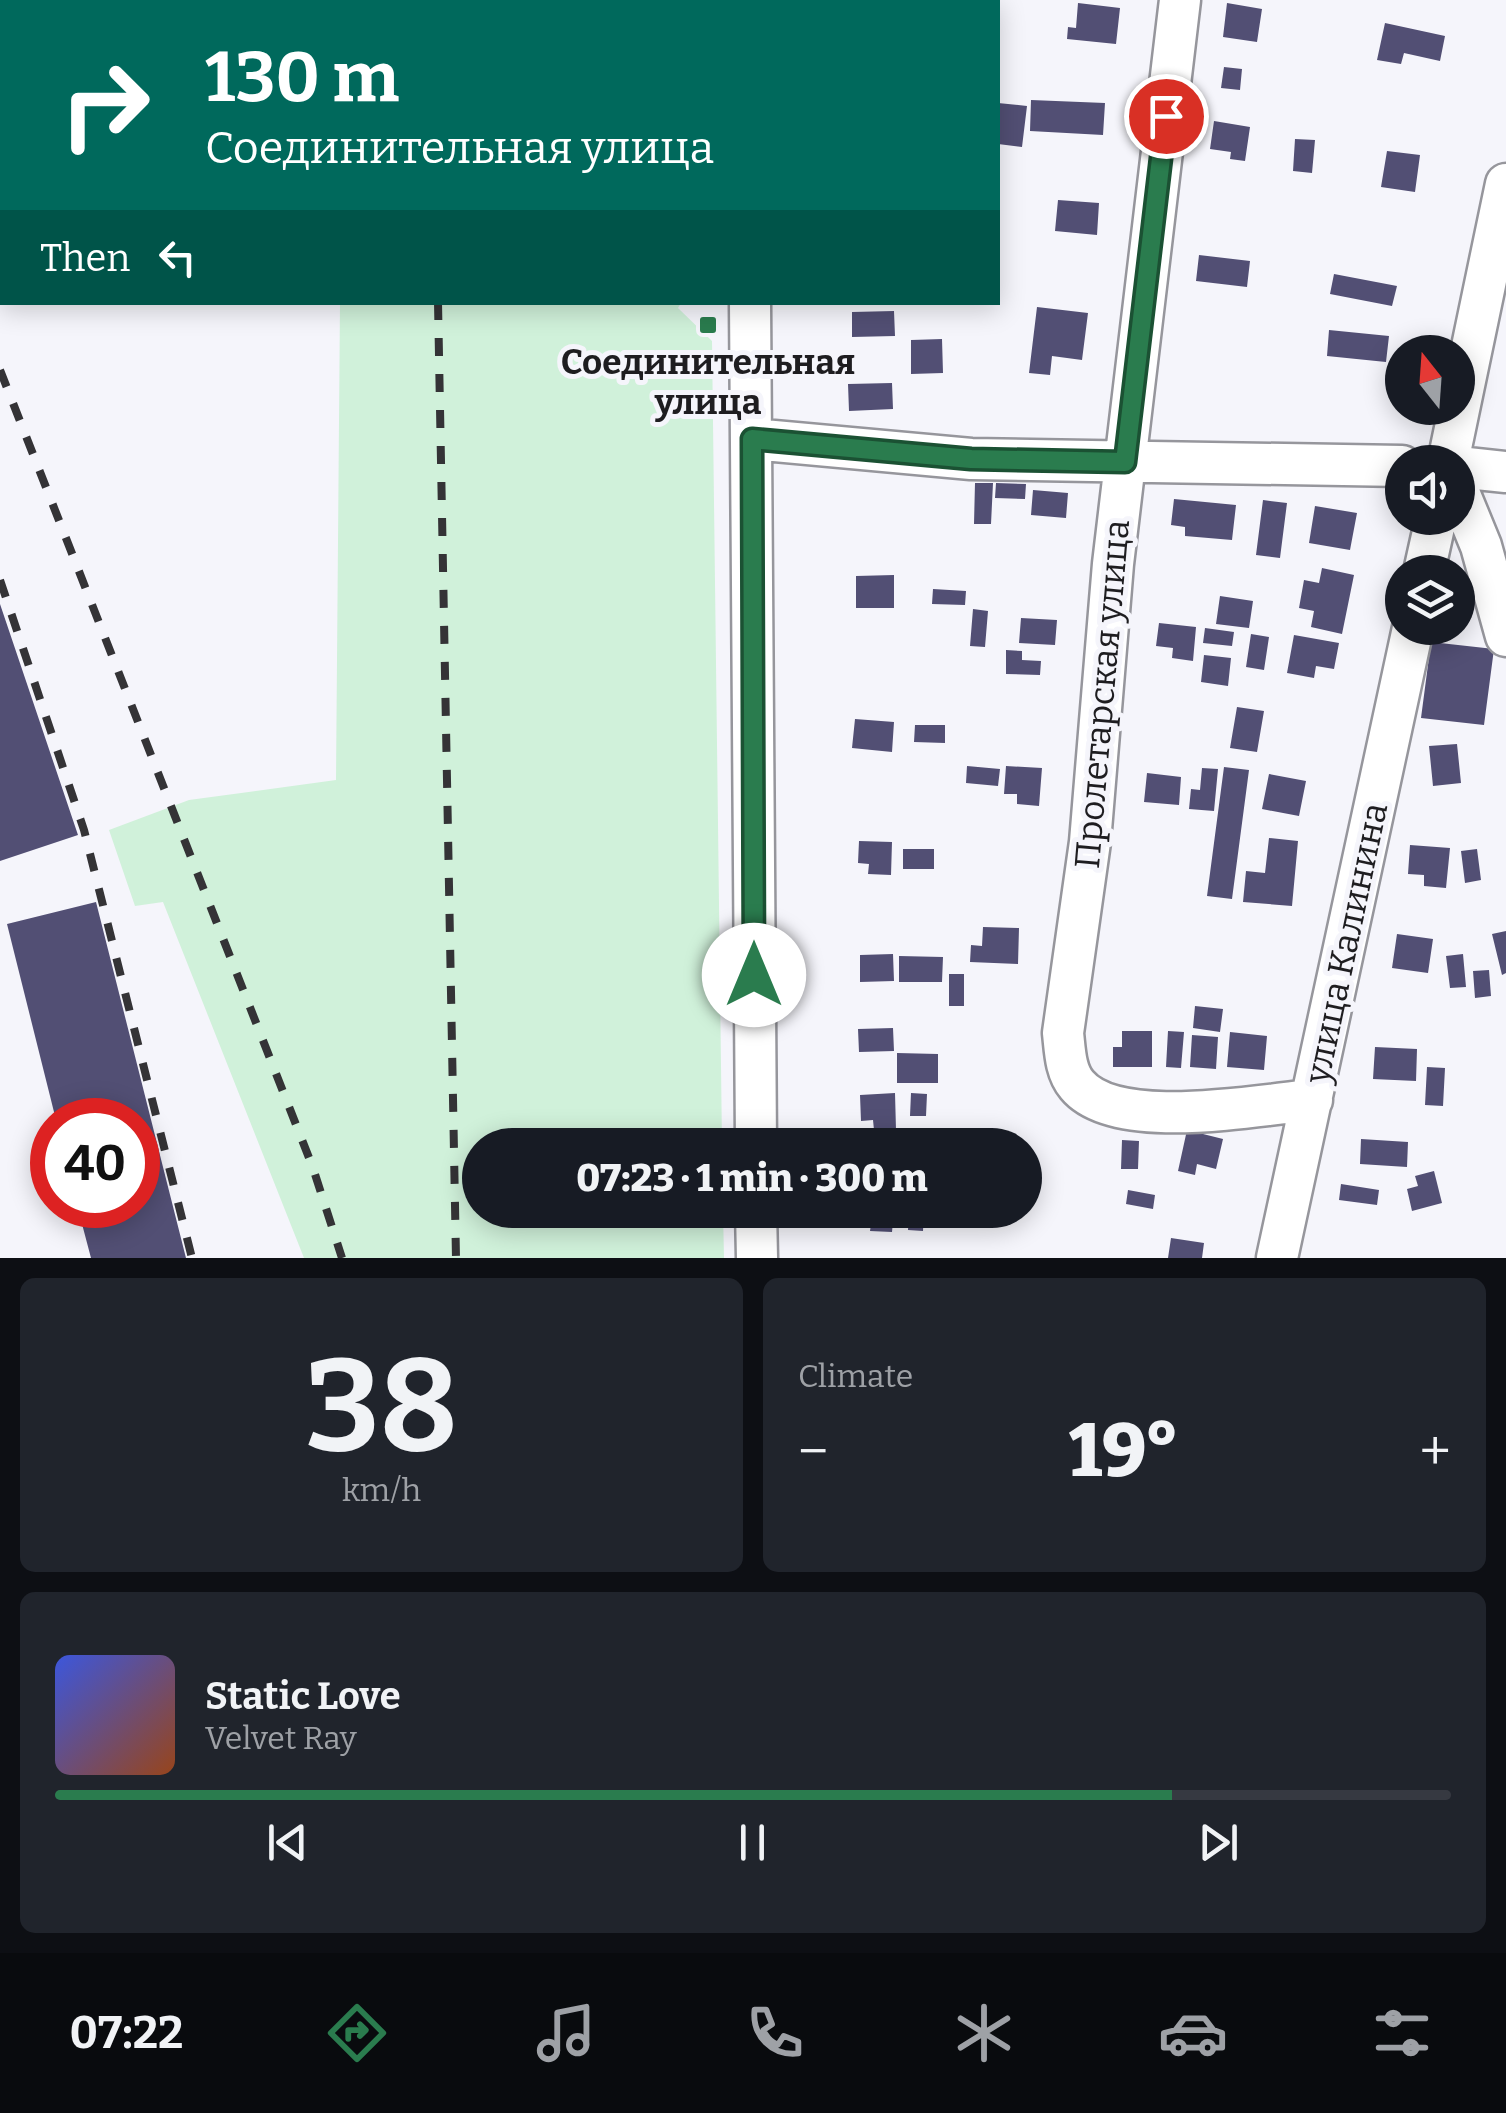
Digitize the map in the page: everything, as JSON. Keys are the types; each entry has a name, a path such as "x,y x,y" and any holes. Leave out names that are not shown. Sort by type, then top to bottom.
{"street":[{"name":"Пролетарская улица","path":"1180,0 1125,462 1090,842 1063,1033 1066,1061 1075,1083 1088,1095 1129,1110 1312,1100"},
{"path":"1452,445 1506,184"},
{"path":"750,305 756,1128"},
{"path":"752,439 971,459 1385,466"},
{"path":"1475,469 1506,472"},
{"path":"1475,515 1494,542 1505,619"},
{"name":"улица Калинина","path":"1277,1258 1409,645"},
{"path":"756,1228 757,1258"}],"green space":[{"path":"340,305 680,305 678,308 712,341 722,1128 462,1128 462,1228 723,1228 724,1258 304,1258 163,902 135,906 109,830 189,800 336,780"}],"building":[{"path":"1078,3 1120,8 1116,44 1067,39 1068,27 1076,28"},
{"path":"1227,3 1262,9 1257,42 1223,37"},
{"path":"1385,23 1445,36 1440,61 1404,53 1401,64 1377,60"},
{"path":"1224,67 1242,69 1240,90 1221,88"},
{"path":"1031,100 1105,103 1103,135 1030,131"},
{"path":"1000,103 1027,106 1022,147 1000,144"},
{"path":"1214,121 1250,127 1245,161 1230,159 1231,152 1210,149"},
{"path":"1295,139 1315,140 1312,173 1293,171"},
{"path":"1387,151 1420,155 1415,192 1381,187"},
{"path":"1058,200 1099,203 1097,235 1055,231"},
{"path":"1199,255 1250,261 1247,287 1196,281"},
{"path":"1334,274 1397,286 1392,306 1330,294"},
{"path":"1037,307 1088,313 1082,360 1052,356 1050,375 1029,373"},
{"path":"894,311 895,336 852,337 852,312"},
{"path":"1329,330 1385,336 1385,362 1327,356"},
{"path":"942,339 943,373 911,374 911,340"},
{"path":"892,383 893,409 849,411 848,384"},
{"path":"975,483 993,483 991,524 974,524"},
{"path":"996,483 1026,484 1025,499 995,498"},
{"path":"1033,490 1068,493 1066,518 1031,515"},
{"path":"1174,499 1236,505 1232,540 1185,536 1185,527 1171,525"},
{"path":"1263,500 1287,503 1280,558 1256,555"},
{"path":"1315,506 1357,513 1350,550 1309,543"},
{"path":"1322,568 1354,575 1342,634 1311,627 1314,611 1299,608 1304,580 1319,583"},
{"path":"894,575 894,608 856,608 856,576"},
{"path":"933,589 966,591 965,605 932,604"},
{"path":"1220,596 1253,601 1249,628 1216,624"},
{"path":"0,604 78,835 0,861"},
{"path":"973,609 988,611 985,647 970,646"},
{"path":"1021,618 1057,620 1055,645 1019,643"},
{"path":"1159,623 1196,627 1193,661 1172,658 1173,648 1156,646"},
{"path":"1205,628 1234,632 1232,646 1203,643"},
{"path":"1251,634 1269,637 1264,670 1246,667"},
{"path":"1294,635 1339,643 1334,669 1316,666 1314,678 1287,673"},
{"path":"1431,645 1494,649 1484,725 1421,718"},
{"path":"1006,650 1022,651 1022,660 1041,661 1040,675 1006,674"},
{"path":"1204,655 1231,658 1228,686 1201,682"},
{"path":"1237,707 1264,711 1257,752 1230,748"},
{"path":"855,719 894,722 892,752 852,748"},
{"path":"915,725 945,725 945,743 914,742"},
{"path":"1457,744 1461,783 1433,786 1429,746"},
{"path":"967,766 1000,769 998,786 966,783"},
{"path":"1006,766 1042,768 1039,806 1017,804 1017,794 1004,794"},
{"path":"1224,767 1249,770 1232,899 1207,896"},
{"path":"1202,768 1218,769 1214,811 1189,809 1191,789 1200,790"},
{"path":"1147,773 1181,777 1179,805 1144,802"},
{"path":"1269,774 1306,781 1299,816 1262,809"},
{"path":"1269,838 1298,841 1292,906 1243,902 1246,871 1265,873"},
{"path":"859,841 892,842 891,875 868,874 869,864 858,863"},
{"path":"1410,845 1450,848 1446,888 1424,886 1424,875 1408,874"},
{"path":"903,849 934,849 934,869 903,869"},
{"path":"1477,849 1481,880 1465,883 1461,851"},
{"path":"96,902 146,1098 50,1098 7,924"},
{"path":"983,927 1019,928 1018,964 970,962 971,945 982,946"},
{"path":"1506,931 1506,973 1502,975 1492,934"},
{"path":"1397,934 1433,939 1428,973 1392,968"},
{"path":"893,954 894,981 860,982 860,955"},
{"path":"1463,954 1466,987 1450,988 1446,956"},
{"path":"899,956 943,957 942,982 899,982"},
{"path":"1489,970 1491,996 1475,998 1473,971"},
{"path":"949,974 964,974 964,1006 949,1006"},
{"path":"1195,1006 1223,1009 1220,1032 1193,1028"},
{"path":"893,1028 894,1051 859,1052 858,1029"},
{"path":"1122,1031 1152,1031 1152,1067 1113,1067 1113,1047 1122,1047"},
{"path":"1168,1031 1184,1032 1181,1068 1166,1067"},
{"path":"1230,1032 1267,1036 1264,1070 1227,1067"},
{"path":"1192,1035 1218,1037 1216,1069 1190,1067"},
{"path":"1375,1047 1417,1049 1416,1081 1373,1079"},
{"path":"897,1053 938,1054 938,1083 897,1083"},
{"path":"1427,1067 1445,1068 1443,1106 1425,1105"},
{"path":"895,1093 896,1128 874,1128 873,1120 861,1121 860,1095"},
{"path":"911,1093 927,1094 926,1116 910,1116"},
{"path":"1187,1130 1223,1139 1216,1169 1197,1164 1195,1175 1178,1171"},
{"path":"1361,1139 1408,1142 1407,1167 1360,1164"},
{"path":"1122,1140 1139,1141 1138,1169 1121,1169"},
{"path":"160,1155 186,1258 91,1258 83,1228 160,1228"},
{"path":"1434,1171 1442,1203 1412,1211 1407,1189 1418,1186 1415,1176"},
{"path":"1341,1184 1379,1190 1377,1205 1339,1200"},
{"path":"1128,1190 1155,1195 1153,1209 1126,1204"},
{"path":"870,1228 892,1228 892,1232 870,1231"},
{"path":"1171,1238 1204,1243 1202,1258 1168,1258"}],"railway":[{"path":"438,305 456,1258"},
{"path":"0,370 313,1168 342,1258"},
{"path":"0,580 84,830 192,1258"}],"place":[{"name":"Соединительная улица","path":"708,325"}],"route":[{"path":"754,975 752,439 971,459 1125,462 1166,116"}]}
